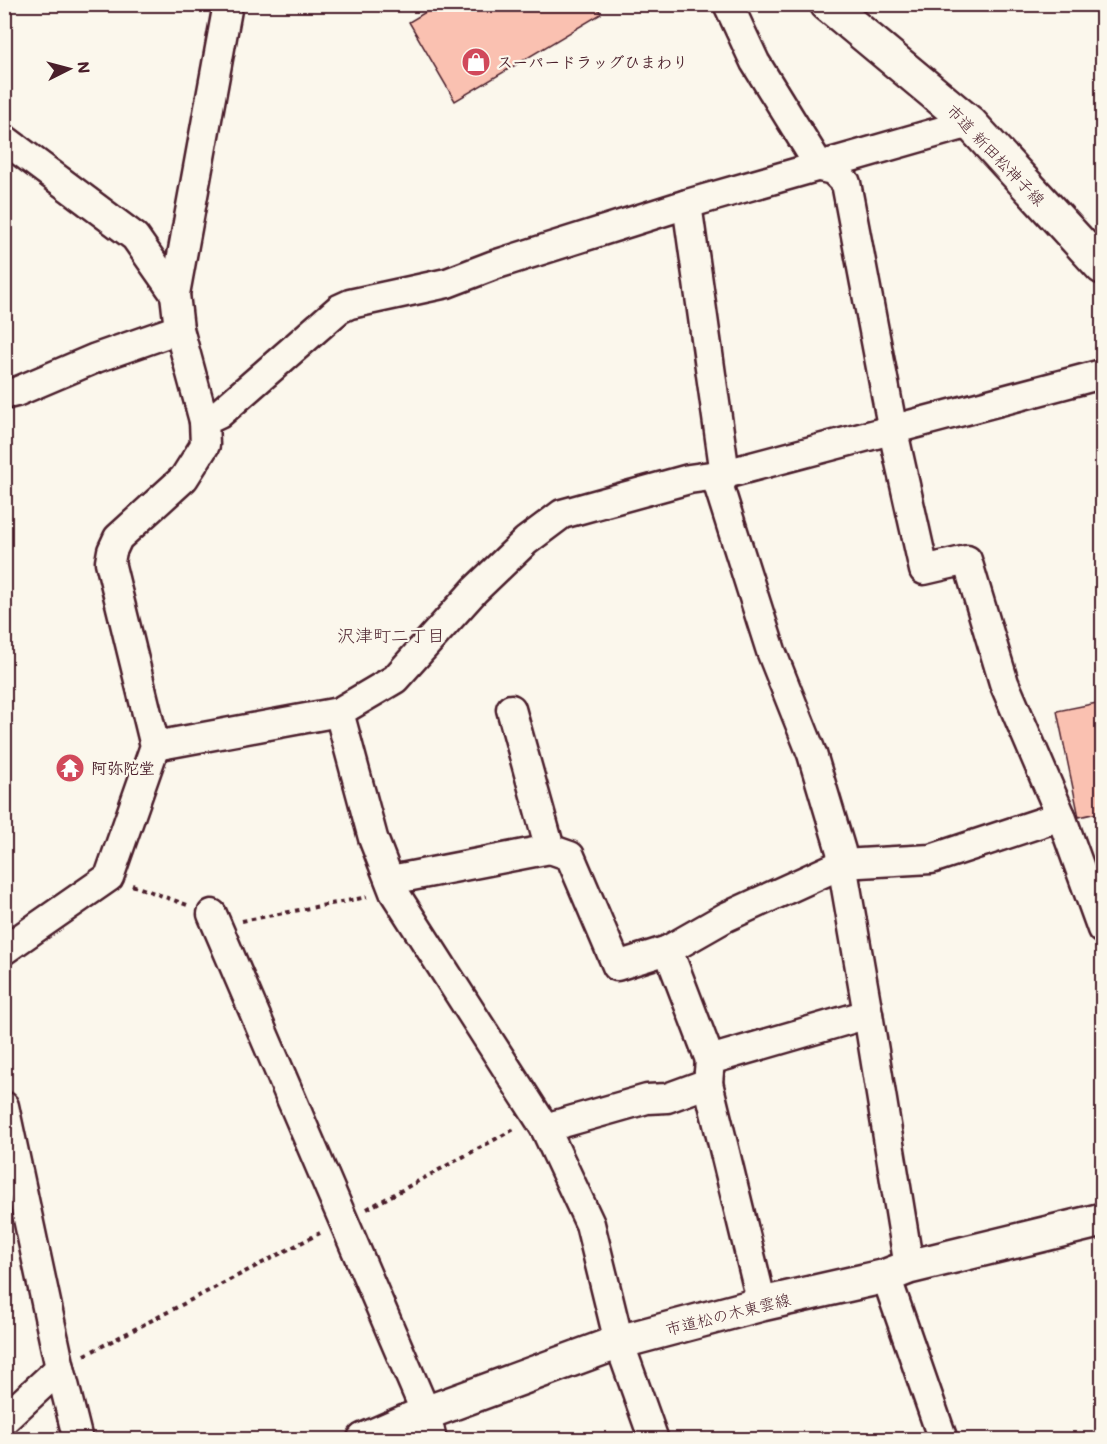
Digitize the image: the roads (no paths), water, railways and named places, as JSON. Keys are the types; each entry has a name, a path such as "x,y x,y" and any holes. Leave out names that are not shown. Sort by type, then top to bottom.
{"street":[{"path":"4,950 109,877 154,746 110,562 118,538 184,478 205,445 204,422 179,329 175,294 228,4"},
{"path":"728,4 755,62 820,167 833,170 846,183 892,431 924,570 967,560 1004,683 1061,816 1102,929"},
{"name":"市道 新田松神子線","path":"827,4 970,123 1102,267"},
{"path":"204,422 219,414 339,309 350,304 447,283 494,265 687,204 970,123"},
{"path":"4,139 135,237 175,294"},
{"path":"687,204 725,474 719,487 771,651 812,754 841,851 868,1014 897,1272 943,1440"},
{"path":"4,395 96,358 179,329"},
{"path":"154,746 339,712 395,679 475,590 526,542 562,514 689,479 725,474 892,431 1102,374"},
{"path":"511,709 550,849"},
{"path":"339,712 373,838 393,886 541,1122 590,1224 619,1342 654,1440"},
{"path":"393,886 550,849 570,856 617,966 668,950 726,916 842,864 931,859 1061,816"},
{"path":"212,914 429,1426"},
{"path":"668,950 709,1072 762,1304"},
{"path":"541,1122 647,1099 667,1098 709,1072 868,1014"},
{"path":"4,1106 13,1186 78,1440"},
{"name":"市道松の木東雲線","path":"364,1440 429,1426 619,1342 762,1304 1102,1221"},
{"path":"4,1420 60,1368"}],"place":[{"name":"スーパードラッグひまわり","path":"476,62"},
{"name":"阿弥陀堂","path":"70,768"}],"district":[{"name":"沢津町二丁目","path":"391,636"}]}
